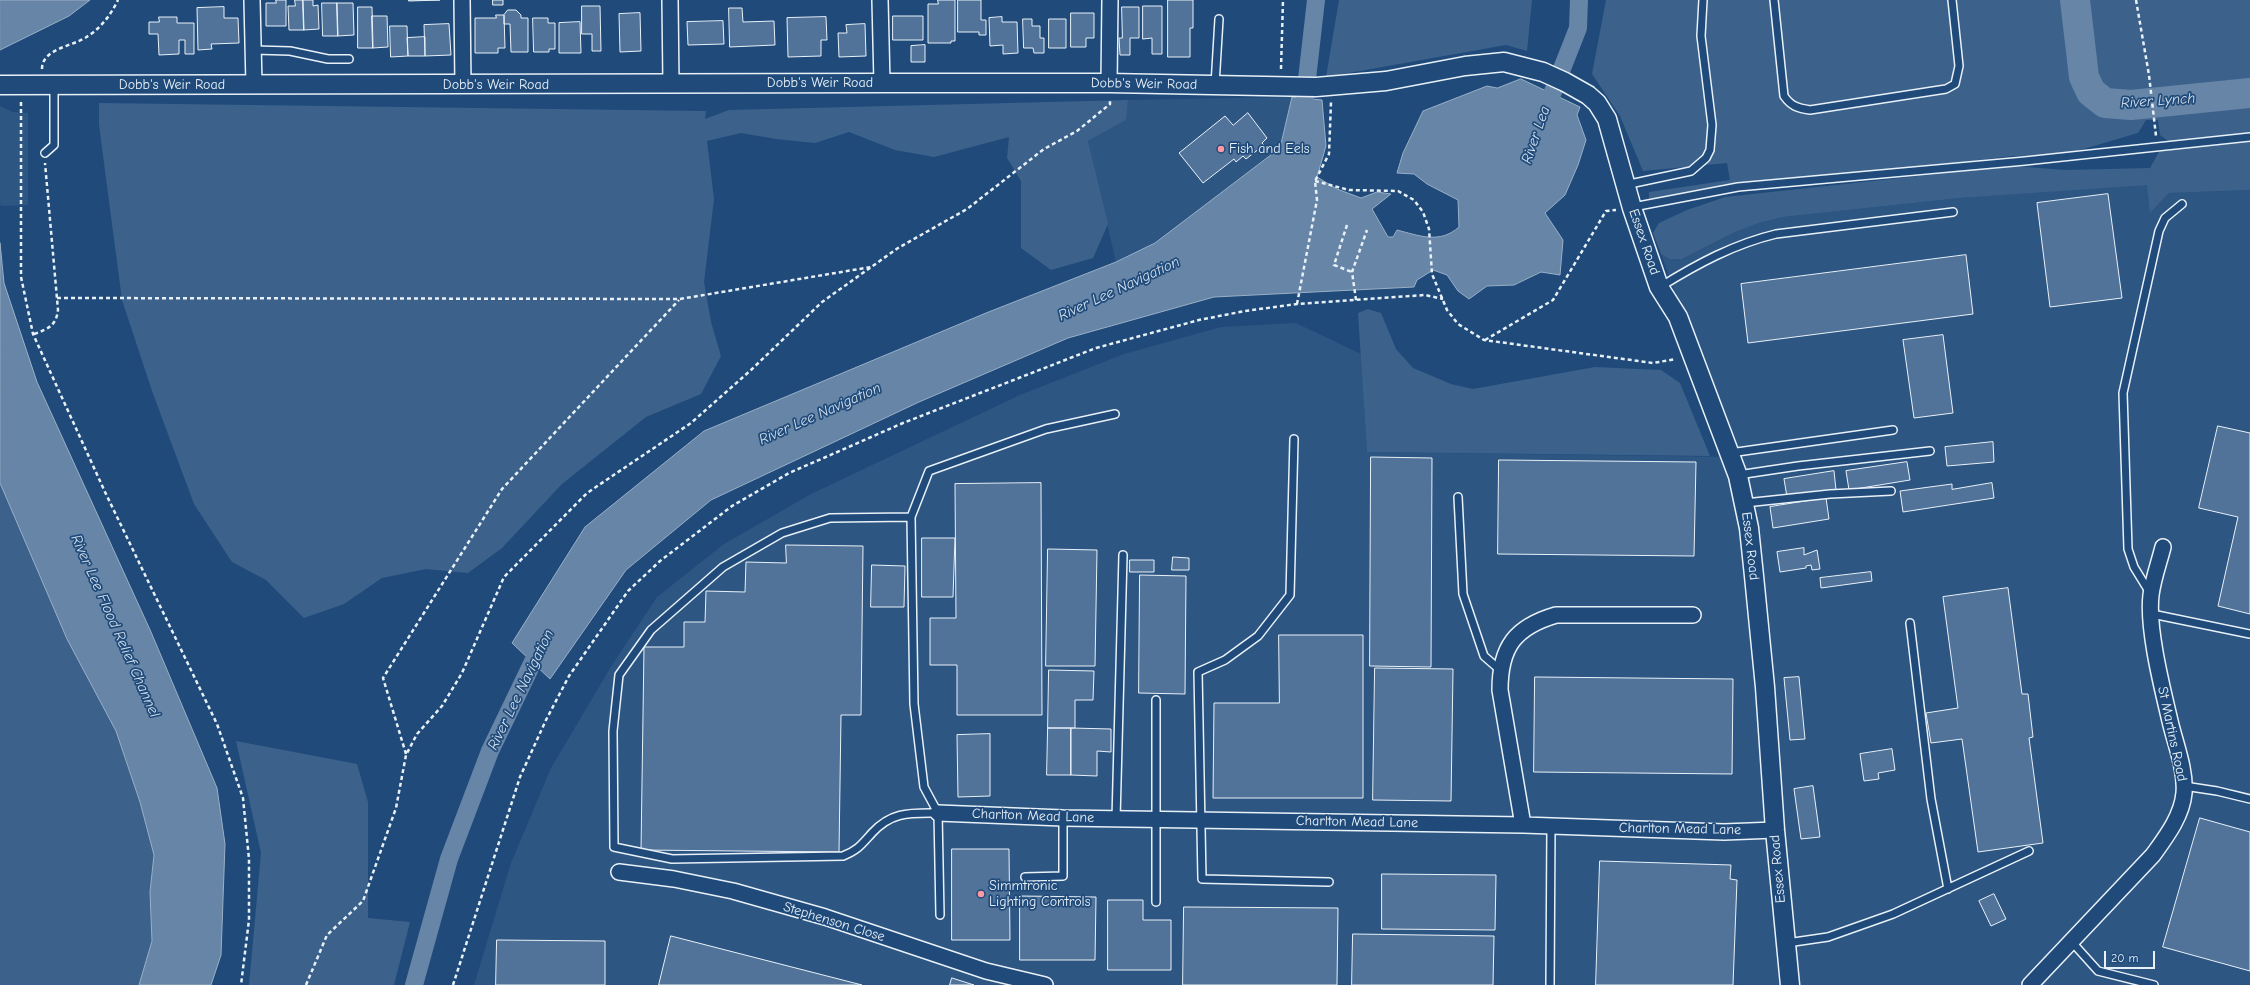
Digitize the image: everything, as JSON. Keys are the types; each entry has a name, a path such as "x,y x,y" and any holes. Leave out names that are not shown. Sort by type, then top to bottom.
{"street":[{"path":"252,0 254,85"},
{"path":"462,0 463,85"},
{"path":"670,0 671,84"},
{"path":"880,0 882,83"},
{"path":"1109,83 1110,0"},
{"name":"Dobb's Weir Road","path":"0,85 1109,83 1326,87 1386,81 1491,62 1504,62 1543,72 1588,95 1602,111 1611,130"},
{"name":"Essex Road","path":"1611,130 1632,208 1659,287 1678,317 1692,352 1738,476 1744,503 1765,687 1775,830 1790,985"},
{"name":"St Martins Road","path":"2030,985 2138,871 2169,833 2184,793 2182,772 2161,683 2152,614 2151,595 2163,547"},
{"path":"1523,825 1500,690 1500,670 1506,651 1518,634 1536,621 1556,615 1693,614"},
{"name":"Charlton Mead Lane","path":"938,813 1063,818 1523,825 1724,832 1775,830"},
{"name":"Stephenson Close","path":"620,872 674,879 733,891 825,917 986,971 1039,984"}],"lane":[{"path":"1625,185 1676,176 1691,171 1706,158 1710,150 1712,125 1701,36 1703,0"},
{"path":"1774,0 1784,96 1789,104 1797,108 1810,110 1946,89 1955,84 1959,66 1952,0"},
{"path":"1215,85 1219,19"},
{"path":"254,50 290,50 328,59 349,59"},
{"path":"44,153 54,145 49,85"},
{"path":"1632,208 1738,187 2025,161 2250,137"},
{"path":"2151,595 2134,567 2128,549 2123,393 2159,231 2165,218 2182,204"},
{"path":"1659,287 1689,269 1749,240 1776,234 1952,212"},
{"path":"940,915 938,813 924,787 914,704 911,518 929,471 1046,429 1115,414"},
{"path":"1730,453 1893,430"},
{"path":"1294,439 1290,595 1258,636 1225,660 1198,672 1202,879 1329,882"},
{"path":"1738,476 1798,466 1930,451"},
{"path":"1744,503 1830,494 1891,491"},
{"path":"1458,497 1463,594 1484,656 1500,670"},
{"path":"911,518 830,518 782,533 723,568 651,630 619,675 613,731 614,848 672,859 843,856 856,851 873,832 889,819 906,813 938,813"},
{"path":"1116,819 1123,555"},
{"path":"2152,614 2250,634"},
{"path":"1910,623 1931,799 1948,889"},
{"path":"1156,700 1156,902"},
{"path":"2183,786 2217,790 2250,799"},
{"path":"1025,877 1063,876 1063,818"},
{"path":"1550,985 1551,826"},
{"path":"1785,943 1828,937 1893,914 2029,851"},
{"path":"2071,941 2098,971 2154,985"}],"path":[{"path":"49,85 41,66 44,60 51,53 88,37 103,23 118,0"},
{"path":"1280,86 1283,0"},
{"path":"2136,0 2149,75 2152,113 2158,146"},
{"path":"306,985 327,935 363,901 396,808 406,755 417,734 442,706 462,673 504,577 587,493 691,423 751,370 822,302 898,248 967,209 1044,149 1077,131 1110,104 1109,83"},
{"path":"1297,304 1317,200 1314,181 1329,154 1332,115 1326,87"},
{"path":"20,103 21,277 33,334 105,492 217,724 243,798 249,859 249,920 241,985"},
{"path":"33,334 48,329 55,323 58,310 44,153"},
{"path":"1314,181 1349,190 1398,191 1414,200 1423,212 1429,229 1432,274 1446,310 1458,324 1484,340 1653,363 1666,362 1692,352"},
{"path":"1484,340 1553,300 1606,211 1632,208"},
{"path":"1347,225 1334,264 1352,272"},
{"path":"1356,300 1352,272 1368,230"},
{"path":"57,298 680,299 873,266"},
{"path":"453,985 520,777 546,720 569,676 628,591 660,561 732,506 789,473 903,423 1096,348 1199,320 1297,304 1426,295 1443,299"},
{"path":"406,755 383,678 502,489 680,299"}],"shaded area":[{"path":"1339,0 1532,0 1527,51 1506,45 1326,77"},
{"path":"1606,0 2250,0 2250,134 2171,143 2160,135 2158,120 2146,120 2138,133 2063,155 2013,156 1649,199 1649,192 1730,180 1727,163 1643,171 1620,116 1592,74"},
{"path":"1292,97 1280,148 1155,243 1116,262 1088,141 1125,120 1128,100"},
{"path":"1128,100 1126,120 1088,141 1108,224 1093,258 1051,270 1021,248 1021,181 1007,158 1009,137 934,157 895,150 849,132 815,143 776,139 741,133 707,141 714,199 704,282 711,322 721,356 701,394 646,417 562,484 502,548 468,573 426,569 382,578 344,604 304,618 266,580 232,562 194,504 152,391 122,300 99,125 99,103 706,111 705,119 729,110"},
{"path":"0,106 13,112 28,113 28,205 2,206 0,204"},
{"path":"2250,141 2250,190 2169,193 2150,213 2147,185 1960,198 1783,217 1759,223 1733,233 1682,259 1670,259 1661,254 1653,233 1659,223 1687,210 1725,197 2011,166 2066,170 2150,168 2160,150"},
{"path":"2147,184 2151,212 2169,193 2250,190 2250,985 474,985 511,863 551,768 612,665 657,597 724,544 811,494 1020,395 1124,354 1221,327 1296,323 1361,354 1367,452 1736,457 1661,254 1670,259 1682,259 1733,233 1759,223 1783,217 1960,198"},
{"path":"1368,309 1381,313 1396,349 1413,368 1451,384 1473,389 1595,367 1661,370 1680,383 1710,456 1367,452 1358,313"},
{"path":"0,483 67,639 116,731 140,802 154,855 150,892 152,941 139,985 0,985"},
{"path":"236,741 357,764 368,802 368,918 410,922 394,985 249,985 261,853"}],"water":[{"path":"0,0 90,0 69,16 0,50"},
{"path":"1521,79 1580,107 1577,115 1586,140 1578,165 1565,195 1545,213 1563,240 1560,275 1541,272 1514,285 1487,286 1469,299 1458,291 1447,275 1433,270 1417,280 1414,287 1214,297 1068,338 919,402 711,500 626,570 550,679 512,643 585,527 704,431 986,313 1116,262 1155,243 1280,148 1292,97 1322,100 1326,146 1317,177 1337,189 1361,198 1377,192 1391,194 1372,209 1388,237 1393,237 1397,230 1430,237 1437,237 1452,232 1459,227 1458,200 1427,184 1414,174 1397,173 1403,153 1423,111 1487,86 1497,88"},
{"name":"River Lee Flood Relief Channel","path":"0,243 4,283 37,382 151,632 217,788 225,844 221,955 211,985 139,985 152,941 150,892 154,855 140,802 116,731 67,639 0,483"}],"building":[{"path":"276,0 286,0 286,26 266,26 266,3 276,3"},
{"path":"295,0 303,0 304,30 289,30 288,6 295,6"},
{"path":"303,0 313,0 313,6 318,5 319,29 304,30"},
{"path":"409,0 440,0 409,1"},
{"path":"493,0 503,0 503,5 493,5"},
{"path":"938,0 955,0 955,41 951,41 951,43 928,43 928,4 938,4"},
{"path":"958,0 981,0 981,20 986,20 986,35 979,35 979,32 958,32"},
{"path":"1168,0 1193,0 1193,28 1190,28 1190,57 1168,57"},
{"path":"322,3 337,3 338,36 323,36"},
{"path":"337,3 353,3 354,35 338,36"},
{"path":"582,6 600,6 601,51 592,51 592,34 582,34"},
{"path":"1143,6 1162,6 1162,54 1152,54 1152,38 1143,39"},
{"path":"224,7 224,18 238,18 239,43 211,44 212,49 198,50 197,8"},
{"path":"358,7 372,7 373,48 358,48"},
{"path":"1122,7 1139,7 1139,38 1130,38 1130,55 1120,55 1119,38 1122,38"},
{"path":"729,8 742,8 743,22 774,21 775,45 730,47"},
{"path":"508,10 516,10 521,15 521,18 528,18 528,52 511,52 510,24 504,24 504,15"},
{"path":"640,13 641,51 620,52 619,14"},
{"path":"1071,13 1094,13 1094,38 1086,38 1086,47 1071,47"},
{"path":"496,15 504,15 505,48 498,48 498,53 475,53 475,18 496,18"},
{"path":"372,16 387,16 388,47 373,48"},
{"path":"893,16 923,16 923,40 893,40"},
{"path":"159,17 177,17 177,23 194,23 194,54 185,54 185,40 179,40 179,54 159,55 158,34 149,34 149,22 159,22"},
{"path":"826,17 827,40 821,40 821,56 788,57 787,18"},
{"path":"1002,17 1002,22 1017,22 1018,53 1003,54 1003,45 990,46 989,18"},
{"path":"533,18 548,18 548,23 555,23 555,49 549,49 549,52 534,52"},
{"path":"1023,19 1032,19 1032,26 1040,26 1040,38 1044,38 1044,53 1034,53 1033,48 1024,48"},
{"path":"1049,19 1066,19 1066,48 1049,48"},
{"path":"723,21 724,44 688,45 687,22"},
{"path":"580,22 581,53 559,53 559,23"},
{"path":"449,24 451,55 425,56 424,25"},
{"path":"865,24 866,56 839,57 838,33 847,33 846,25"},
{"path":"390,26 407,26 408,56 391,57"},
{"path":"425,37 425,56 408,56 407,38"},
{"path":"925,45 925,62 911,62 911,46"},
{"name":"Fish and Eels","path":"1248,113 1267,138 1262,143 1264,145 1246,159 1243,156 1236,162 1234,159 1203,183 1179,153 1225,116 1233,125"},
{"path":"2108,194 2122,298 2050,307 2037,203"},
{"path":"1966,255 1973,314 1748,343 1741,284"},
{"path":"1943,335 1953,413 1914,418 1903,340"},
{"path":"2218,426 2250,433 2250,614 2218,606 2238,517 2199,508"},
{"path":"1993,442 1994,462 1947,466 1945,447"},
{"path":"1371,457 1432,458 1431,667 1370,666"},
{"path":"1499,460 1696,462 1694,556 1498,554"},
{"path":"1907,462 1910,480 1849,490 1846,471"},
{"path":"1834,471 1836,490 1787,497 1784,479"},
{"path":"1041,483 1042,715 957,715 957,665 930,665 930,618 956,618 955,484"},
{"path":"1992,483 1994,498 1903,512 1900,491 1952,484 1952,489"},
{"path":"1826,498 1829,519 1773,528 1770,507"},
{"path":"922,538 955,538 953,597 922,597"},
{"path":"786,545 863,546 861,715 841,715 839,852 641,850 644,647 684,647 684,622 705,622 706,591 745,592 746,562 786,563"},
{"path":"1804,548 1804,555 1817,550 1820,569 1812,570 1811,565 1806,566 1806,568 1780,572 1777,552"},
{"path":"1048,549 1097,550 1095,666 1046,666"},
{"path":"1173,557 1189,558 1189,570 1172,570"},
{"path":"1130,560 1154,560 1154,572 1130,572"},
{"path":"872,565 905,566 904,607 871,607"},
{"path":"1871,572 1872,581 1821,588 1820,578"},
{"path":"1140,575 1186,576 1185,694 1139,693"},
{"path":"2008,588 2022,694 2028,694 2033,737 2029,738 2043,843 1978,852 1962,739 1931,743 1926,713 1958,708 1943,597"},
{"path":"1279,635 1363,635 1363,798 1213,798 1214,703 1279,703"},
{"path":"1375,668 1453,669 1451,801 1373,800"},
{"path":"1049,670 1094,671 1093,700 1075,700 1075,728 1048,728"},
{"path":"1535,677 1733,679 1732,774 1534,772"},
{"path":"1799,677 1805,739 1790,740 1784,678"},
{"path":"1048,728 1071,728 1071,775 1047,775"},
{"path":"1071,728 1111,729 1111,752 1097,751 1097,776 1071,775"},
{"path":"990,734 990,796 958,797 957,735"},
{"path":"1892,749 1895,770 1878,773 1879,779 1864,781 1860,754"},
{"path":"1813,786 1820,837 1801,839 1794,789"},
{"path":"2200,818 2250,832 2250,971 2163,947"},
{"name":"Simmtronic Lighting Controls","path":"952,849 1009,849 1010,940 952,940"},
{"path":"1600,861 1731,865 1730,879 1737,880 1733,985 1596,985"},
{"path":"1382,874 1496,875 1495,930 1382,929"},
{"path":"1994,894 2006,919 1991,926 1979,901"},
{"path":"1020,896 1096,897 1095,960 1020,960"},
{"path":"1108,900 1143,900 1143,920 1171,920 1171,970 1108,970"},
{"path":"1184,907 1338,908 1337,985 1183,985"},
{"path":"1353,934 1494,936 1493,985 1352,985"},
{"path":"671,936 862,985 659,985"},
{"path":"497,940 605,941 605,985 496,985"},
{"path":"952,978 974,985 950,985"}],"waterway":[{"name":"River Lee Navigation","path":"1302,123 1316,0"},
{"name":"River Lea","path":"1543,117 1578,28 1579,0"},
{"name":"River Lynch","path":"2075,0 2084,77 2091,92 2105,103 2131,105 2250,93"},
{"name":"River Lee Navigation","path":"414,985 449,859 490,751 543,641"}],"place":[{"name":"Fish and Eels","path":"1221,149"},
{"name":"Simmtronic Lighting Controls","path":"981,894"}]}
